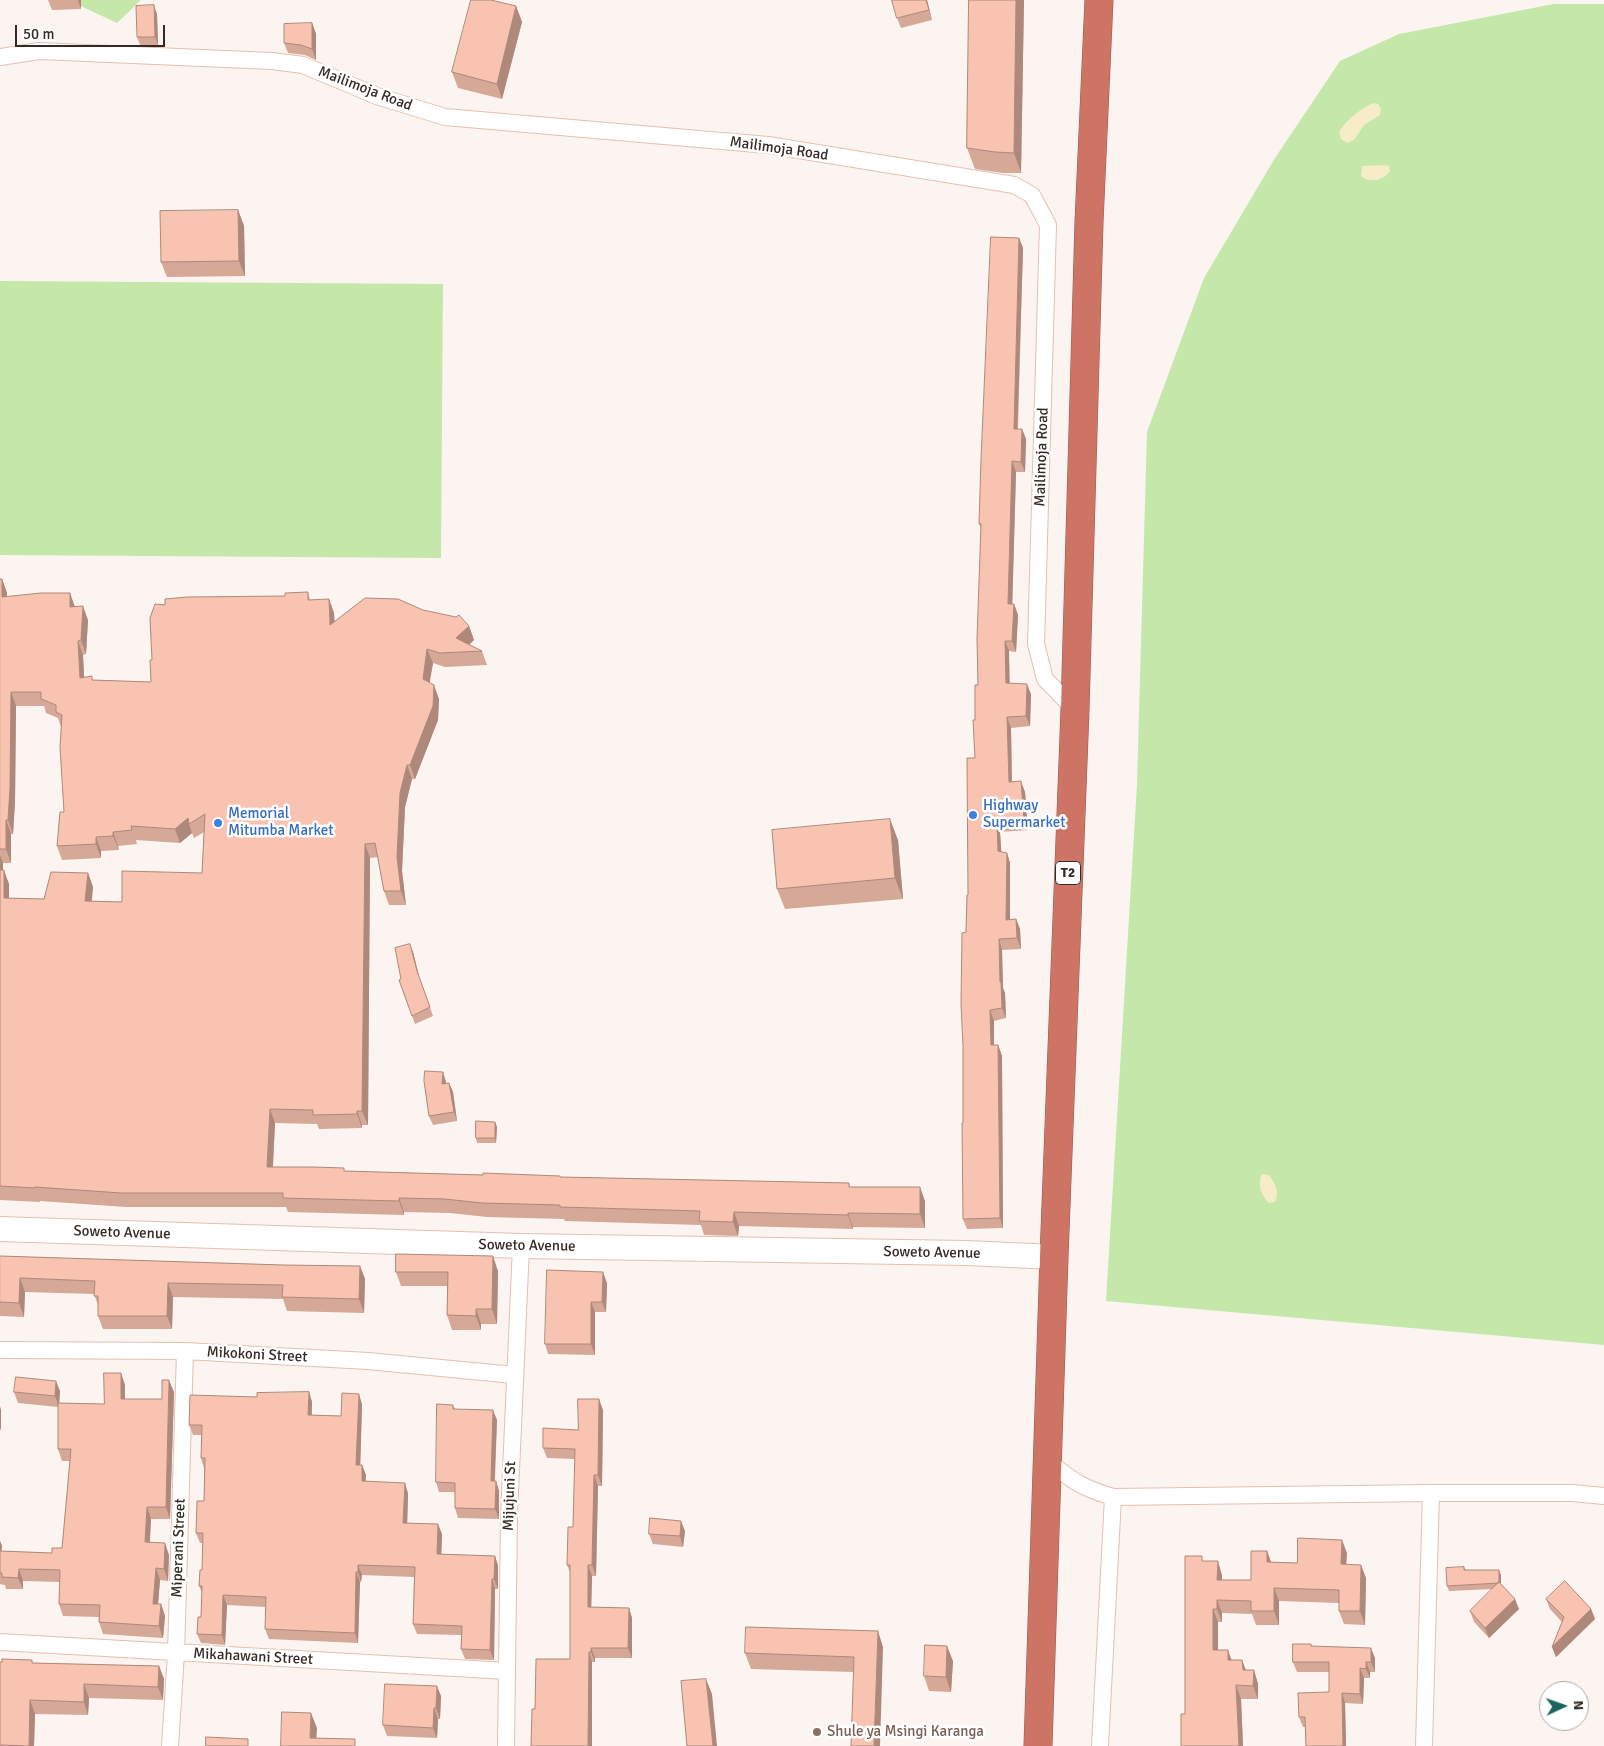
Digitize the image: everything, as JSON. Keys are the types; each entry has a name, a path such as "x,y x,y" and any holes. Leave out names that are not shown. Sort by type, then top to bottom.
{"highway":[{"name":"T2","path":"1038,1746 1075,710 1089,222 1099,0"}],"street":[{"name":"Mailimoja Road","path":"0,57 39,51 272,61 303,65 377,96 445,117 768,146 1014,185 1032,195 1048,225 1036,644 1045,679 1075,710"},
{"name":"Soweto Avenue","path":"0,1229 521,1246 957,1252 1054,1257"},
{"name":"Mijujuni St","path":"506,1746 509,1516 521,1246"},
{"name":"Mikokoni Street","path":"0,1350 185,1351 368,1361 514,1375"},
{"name":"Miperani Street","path":"170,1746 176,1653 185,1351"},
{"path":"1048,1461 1075,1483 1090,1491 1113,1497 1431,1493 1573,1493 1604,1496"},
{"path":"1424,1746 1431,1493"},
{"path":"1100,1746 1113,1497"},
{"name":"Mikahawani Street","path":"0,1642 507,1671"}],"green space":[{"path":"68,0 141,0 117,23"},
{"path":"1554,4 1604,4 1604,1345 1106,1301 1137,784 1147,432 1204,278 1275,158 1340,61 1399,34"},
{"path":"0,281 443,284 441,558 0,555"}],"sand":[{"path":"1373,103 1378,104 1381,109 1380,115 1364,125 1354,140 1347,143 1341,139 1339,132 1346,123 1358,112"},
{"path":"1362,166 1389,166 1390,171 1381,179 1368,180 1361,176"},
{"path":"1262,1174 1269,1175 1275,1184 1277,1195 1275,1202 1269,1203 1262,1193 1260,1182"}],"building":[{"path":"471,0 491,0 516,6 497,84 452,72"},
{"path":"892,0 926,0 929,10 897,18"},
{"path":"969,0 1016,0 1014,153 967,148"},
{"path":"154,5 155,37 137,37 136,6"},
{"path":"312,23 312,49 301,45 284,43 284,24"},
{"path":"238,210 239,261 161,262 160,211"},
{"path":"991,237 1019,238 1014,429 1022,429 1021,462 1012,461 1008,604 1014,604 1012,641 1005,641 1006,683 1027,684 1026,716 1007,717 1009,782 1021,781 1024,820 997,822 998,851 1007,853 1006,920 1016,919 1017,938 999,939 1002,1008 990,1010 991,1045 998,1045 1000,1218 963,1219 962,933 966,932 968,895 967,758 975,758 973,720 975,720 975,685 978,685 977,639 981,524 979,524"},
{"name":"Memorial Mitumba Market","path":"0,579 2,579 2,597 41,593 70,593 70,607 83,606 81,640 78,641 80,678 92,676 92,680 151,682 150,618 155,604 165,605 165,599 187,597 285,596 285,593 308,592 308,600 329,599 330,625 365,598 398,599 423,610 456,617 459,615 469,626 456,638 482,651 440,653 427,649 423,679 434,685 433,706 410,765 407,765 400,793 397,857 401,891 384,891 375,843 365,844 362,1111 357,1111 357,1114 313,1115 313,1110 270,1109 267,1167 344,1168 344,1171 483,1175 483,1173 560,1177 849,1183 849,1187 920,1187 920,1214 848,1213 848,1215 734,1212 733,1222 699,1221 700,1211 560,1207 560,1205 482,1203 445,1199 399,1198 399,1201 283,1198 283,1193 121,1193 0,1186 0,870 4,870 4,898 44,899 51,872 88,873 85,901 122,902 122,871 202,873 205,814 189,824 188,818 175,829 131,826 132,830 113,832 113,836 96,837 96,844 57,846 60,812 64,812 60,747 62,715 56,712 56,705 41,699 41,692 11,692 10,788 8,820 6,820 6,849 0,849"},
{"path":"890,819 895,878 777,889 772,830"},
{"path":"410,944 430,1007 412,1016 399,980 401,979 395,948"},
{"path":"425,1071 443,1072 442,1084 449,1083 454,1112 429,1116 424,1081"},
{"path":"476,1121 495,1122 495,1138 476,1138"},
{"path":"396,1254 493,1256 492,1309 476,1309 476,1316 447,1315 448,1272 396,1272"},
{"path":"0,1256 360,1266 359,1299 282,1297 283,1285 168,1283 167,1316 98,1316 98,1296 94,1296 95,1281 20,1278 19,1303 0,1302"},
{"path":"547,1270 603,1272 602,1302 591,1302 591,1344 545,1344"},
{"path":"104,1373 121,1373 121,1399 162,1399 162,1380 169,1380 166,1507 147,1507 145,1542 165,1543 164,1569 156,1568 153,1604 161,1604 159,1626 99,1622 100,1605 59,1604 60,1570 19,1569 18,1578 2,1577 2,1573 0,1573 0,1551 52,1553 52,1548 62,1548 71,1449 58,1449 58,1403 104,1404"},
{"path":"16,1377 56,1381 55,1396 14,1392"},
{"path":"309,1392 308,1415 341,1416 342,1393 359,1394 356,1465 362,1465 362,1481 405,1483 403,1523 438,1524 437,1554 495,1556 494,1579 492,1579 490,1650 461,1649 462,1626 413,1624 415,1567 358,1565 358,1572 356,1572 355,1633 265,1629 266,1597 223,1595 222,1635 197,1634 198,1617 201,1617 202,1586 199,1586 200,1570 202,1570 203,1533 196,1533 197,1501 204,1501 205,1458 201,1458 202,1425 189,1425 190,1395 257,1397 257,1393"},
{"path":"578,1399 599,1399 598,1475 594,1475 592,1565 588,1565 588,1607 629,1608 628,1648 591,1648 591,1652 589,1652 588,1746 531,1746 532,1709 535,1709 536,1659 570,1659 570,1565 567,1565 568,1527 573,1527 575,1449 543,1448 543,1428 578,1430"},
{"path":"437,1404 453,1405 453,1409 493,1410 491,1481 496,1481 495,1509 455,1508 455,1483 436,1482"},
{"path":"650,1518 681,1521 680,1536 649,1534"},
{"path":"1298,1538 1342,1540 1341,1564 1361,1565 1360,1611 1339,1611 1339,1590 1274,1588 1274,1611 1251,1611 1251,1601 1217,1600 1217,1609 1213,1609 1213,1650 1228,1650 1228,1660 1242,1660 1243,1670 1254,1670 1253,1686 1236,1685 1239,1746 1181,1746 1181,1714 1185,1714 1185,1556 1202,1556 1202,1561 1218,1561 1217,1580 1251,1580 1251,1551 1267,1551 1267,1562 1297,1563"},
{"path":"1464,1567 1464,1570 1499,1570 1499,1583 1447,1586 1446,1568"},
{"path":"1565,1581 1591,1609 1552,1647 1564,1617 1546,1599"},
{"path":"1499,1582 1515,1599 1485,1628 1470,1611"},
{"path":"746,1627 878,1631 874,1746 851,1746 854,1657 745,1653"},
{"path":"1293,1644 1371,1648 1371,1662 1366,1662 1366,1669 1360,1668 1360,1694 1342,1693 1343,1746 1306,1746 1305,1717 1299,1717 1298,1693 1329,1692 1329,1662 1293,1662"},
{"path":"925,1645 947,1646 946,1677 924,1676"},
{"path":"2,1659 32,1660 32,1663 159,1666 158,1687 84,1684 84,1702 30,1700 29,1746 0,1745 0,1662 2,1662"},
{"path":"706,1679 713,1746 687,1746 681,1681"},
{"path":"385,1684 437,1686 433,1728 383,1725"},
{"path":"282,1712 311,1713 310,1738 355,1739 355,1746 281,1746"},
{"path":"206,1737 248,1739 248,1746 206,1746"}],"place":[{"name":"Highway Supermarket","path":"973,815"},
{"name":"Memorial Mitumba Market","path":"218,823"},
{"name":"Shule ya Msingi Karanga","path":"817,1732"}]}
